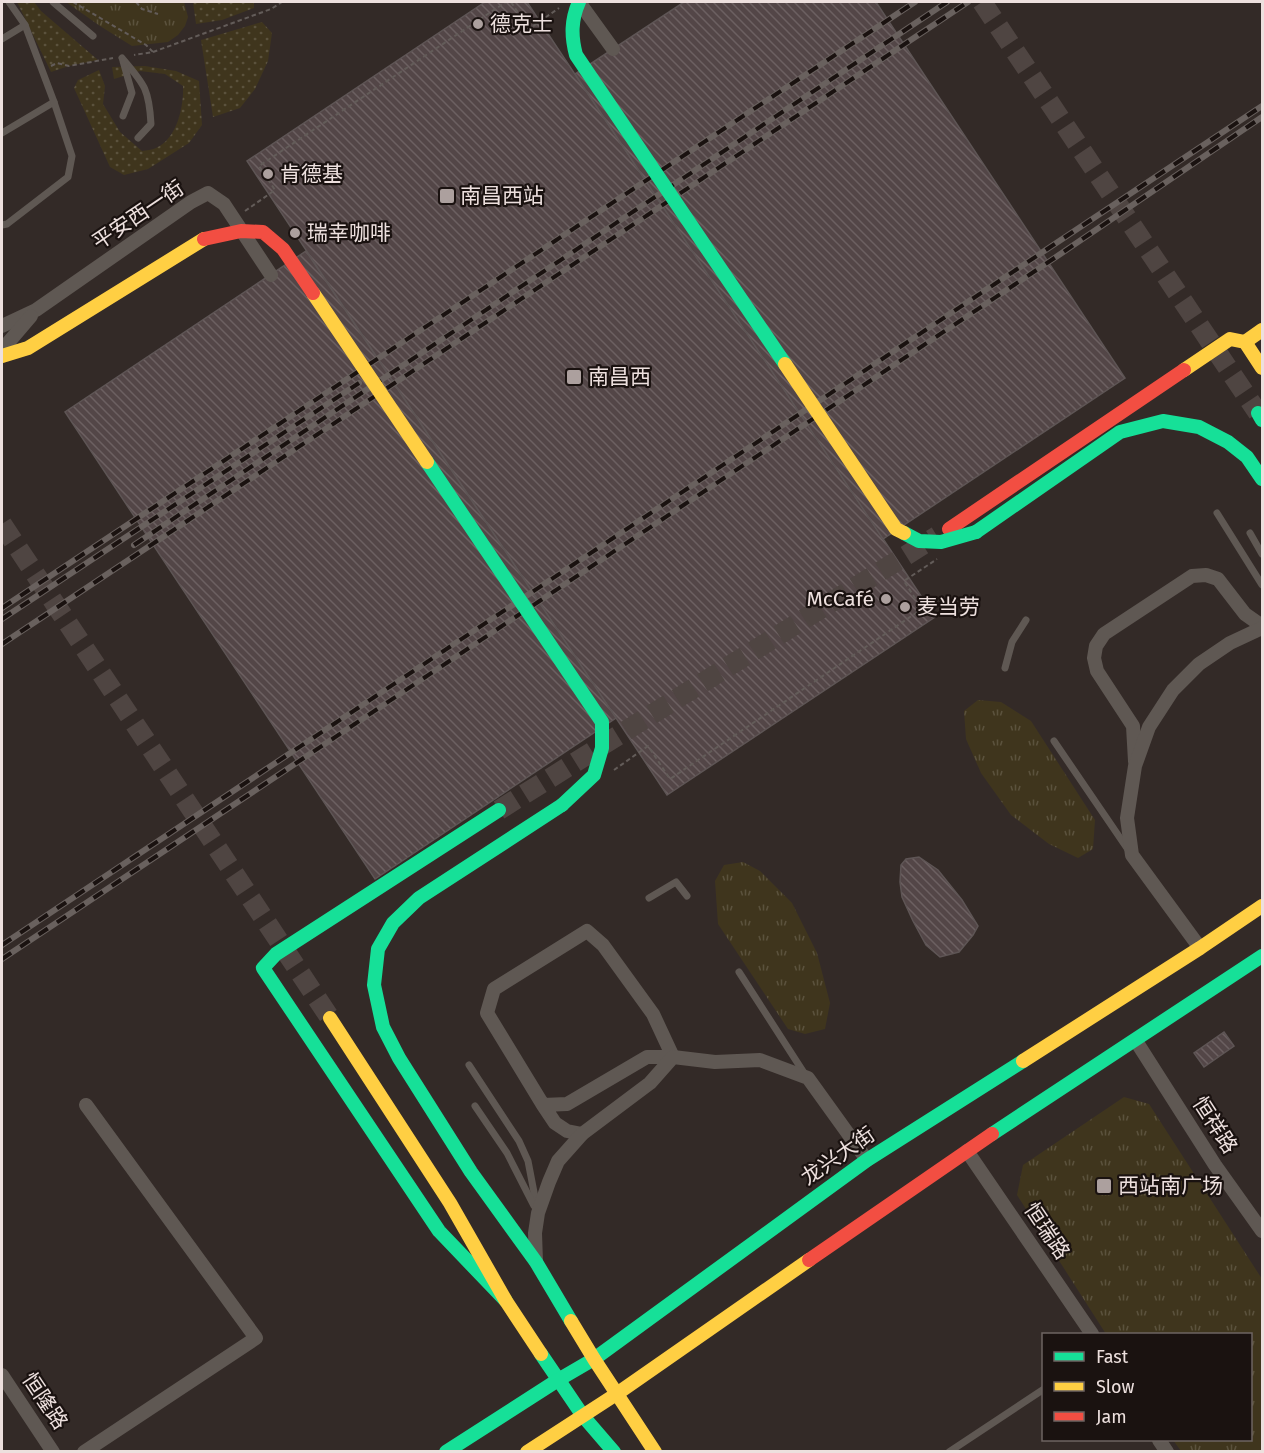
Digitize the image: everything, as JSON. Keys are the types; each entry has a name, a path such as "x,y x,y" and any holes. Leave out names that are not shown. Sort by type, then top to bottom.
{"street":[{"path":"613,49 579,2 574,11 571,38 576,55 896,529 919,541 940,542 976,532 1120,432 1163,421 1199,427 1228,442 1247,457 1263,478"},
{"name":"平安西一街","path":"36,310 191,202 208,193 224,204 271,275"},
{"path":"2,356 28,348 204,239 241,231 263,232 284,249 602,722 602,748 594,776 561,805 419,898 393,923 378,949 374,985 384,1027 399,1058 471,1172 536,1262 594,1359 655,1452"},
{"path":"2,326 36,310"},
{"path":"2,350 36,310"},
{"path":"1245,342 1263,330"},
{"path":"949,529 1230,339 1245,342 1263,368"},
{"path":"1135,766 1132,726 1097,671 1094,658 1096,645 1104,634 1192,576 1206,574 1218,579 1245,614 1263,627 1230,643 1199,664 1173,690 1149,727 1135,766 1127,818 1132,855 1200,948"},
{"path":"499,810 276,954 263,968 439,1231 506,1300"},
{"name":"龙兴大街","path":"446,1452 594,1359 867,1160 1263,906"},
{"path":"582,1134 567,1131 555,1123 487,1013 494,989 587,931 603,945 653,1014 673,1057"},
{"path":"527,1452 618,1393 968,1151 1263,956"},
{"path":"330,1018 450,1203 506,1300 558,1380 583,1416 614,1452"},
{"name":"恒祥路","path":"1136,1041 1215,1164 1263,1231"},
{"path":"543,1105 567,1104 647,1057 673,1057 714,1062 760,1060 808,1078 867,1160"},
{"path":"536,1262 535,1233 538,1213 558,1161 582,1134 650,1083 673,1057"},
{"path":"84,1452 256,1338 86,1105"},
{"name":"恒瑞路","path":"968,1151 1091,1333"},
{"name":"恒隆路","path":"2,1375 53,1452"}],"lane":[{"path":"2,225 7,224 68,177 72,156 25,25 9,2"},
{"path":"53,2 93,36"},
{"path":"2,39 25,25"},
{"path":"121,57 132,93 123,116"},
{"path":"121,57 143,83 150,103 151,123 138,138"},
{"path":"2,133 54,102"},
{"path":"1217,513 1263,585"},
{"path":"1250,533 1263,554"},
{"path":"1005,668 1012,642 1026,620"},
{"path":"1054,741 1132,855"},
{"path":"649,898 676,882 687,896"},
{"path":"739,972 808,1078"},
{"path":"469,1065 519,1141 528,1161 538,1213"},
{"path":"476,1106 507,1153 538,1213"},
{"path":"949,1452 1042,1390"}],"path":[{"path":"73,2 146,45 153,52"},
{"path":"136,2 142,9 158,14"},
{"path":"131,55 153,52 271,9 282,2"},
{"path":"245,211 275,190 259,166 506,2"},
{"path":"511,2 529,29 560,8"},
{"path":"42,70 57,63 69,66 121,57"},
{"path":"610,772 648,746 670,779 922,609 904,581 940,557"}],"green space":[{"path":"17,2 34,2 41,11 98,60 51,72"},
{"path":"66,2 184,2 188,17 178,35 168,42 132,46"},
{"path":"193,2 254,2 254,8 222,20 196,24"},
{"path":"262,22 272,33 268,61 255,89 240,108 213,117 201,40"},
{"path":"145,66 176,71 199,81 202,125 189,143 148,169 124,175 110,167 74,88 78,80 99,70 105,86 103,104 120,132 142,151 154,149 163,144 174,130 182,103 183,86 165,74 140,71 114,79 112,67"},
{"path":"978,700 1001,702 1031,721 1095,820 1093,849 1078,858 1049,844 1011,815 981,773 966,739 964,711"},
{"path":"743,862 760,871 792,903 817,953 830,1003 825,1029 805,1034 788,1029 718,924 715,881 724,865"},
{"path":"1124,1097 1149,1104 1262,1279 1262,1451 1181,1451 1174,1441 1252,1441 1252,1333 1105,1333 1017,1195 1023,1165"}],"building":[{"name":"南昌西站","path":"485,2 527,2 935,617 667,795 247,161"},
{"path":"684,2 876,2 1125,378 883,539 575,74"},
{"path":"306,251 616,718 375,879 65,412"},
{"path":"919,857 938,870 962,900 978,926 959,952 940,957 926,945 902,897 901,865 906,859"},
{"path":"1224,1032 1234,1046 1204,1067 1194,1053"}],"tunnel":[{"path":"982,2 1258,413"},
{"path":"2,524 330,1018"},
{"path":"499,810 937,536"}],"railway":[{"path":"2,608 915,2"},
{"path":"134,545 947,2"},
{"path":"2,644 968,2"},
{"path":"2,945 1262,106"},
{"path":"2,959 1053,259 1262,117"},
{"path":"2,619 359,383"}],"traffic: fast":[{"path":"579,2 574,15 573,28 576,55 785,364"},
{"path":"1258,413 1262,420"},
{"path":"976,532 1120,432 1163,421 1199,427 1228,442 1247,457 1262,479"},
{"path":"427,462 602,722 602,748 594,775 562,805"},
{"path":"904,533 919,541 941,542 976,532"},
{"path":"562,805 419,898 393,923 378,949 374,985 383,1027 399,1058 471,1172 536,1262 571,1321"},
{"path":"499,810 276,954 263,968 439,1231 506,1301"},
{"path":"992,1134 1262,956"},
{"path":"446,1452 594,1359 867,1160 1023,1061"},
{"path":"541,1354 583,1416 614,1452"}],"traffic: slow":[{"path":"2,356 28,348 204,239"},
{"path":"313,293 427,462"},
{"path":"1245,342 1262,330"},
{"path":"1184,370 1230,339 1245,342 1262,368"},
{"path":"785,364 896,529 904,533"},
{"path":"1023,1061 1262,906"},
{"path":"330,1018 450,1203 506,1301 541,1354"},
{"path":"527,1452 618,1393 809,1260"},
{"path":"571,1321 655,1452"}],"traffic: jam":[{"path":"204,239 241,231 263,232 283,249 313,293"},
{"path":"949,529 1184,370"},
{"path":"809,1260 992,1134"}],"place":[{"name":"德克士","path":"478,24"},
{"name":"肯德基","path":"268,174"},
{"name":"南昌西站","path":"447,196"},
{"name":"瑞幸咖啡","path":"295,233"},
{"name":"南昌西","path":"574,377"},
{"name":"McCafé","path":"886,599"},
{"name":"麦当劳","path":"905,607"},
{"name":"西站南广场","path":"1104,1186"}]}
